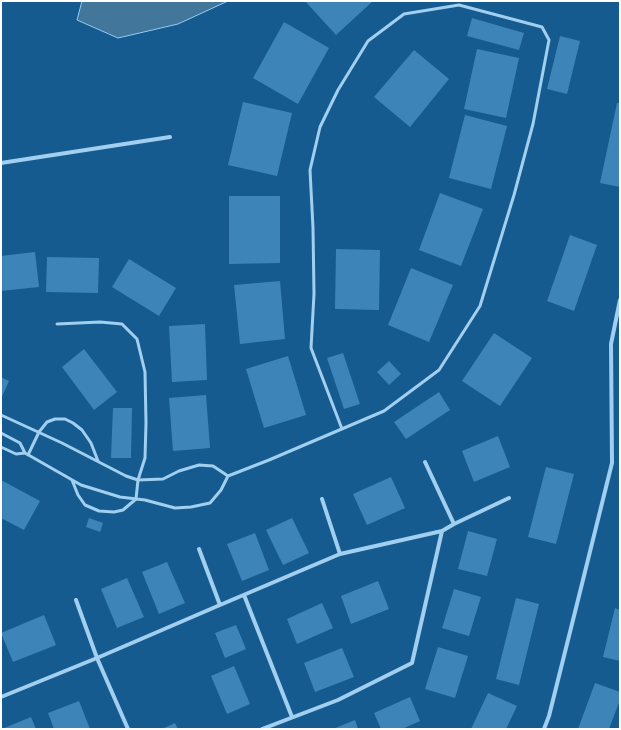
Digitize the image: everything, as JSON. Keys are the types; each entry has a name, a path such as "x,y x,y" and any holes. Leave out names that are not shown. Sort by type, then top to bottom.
{"street":[{"path":"1,163 170,137"},
{"path":"544,729 549,716 570,635 612,463 611,344 620,300"},
{"path":"425,462 454,524"},
{"path":"1,697 97,658 340,554 442,531 509,498"},
{"path":"322,499 340,554"},
{"path":"262,729 338,700 412,663 442,531"},
{"path":"199,549 220,605"},
{"path":"244,594 292,717"},
{"path":"76,600 97,658 128,729"}],"lane":[{"path":"1,433 20,443 27,454 81,485 120,497 145,500 175,508 191,507 210,503 221,490 228,476 269,460 342,429 384,411 439,370 480,306 514,196 533,124 549,40 542,27 459,5 404,14 368,41 338,90 320,127 310,170 314,294 311,348 342,429"},
{"path":"57,324 100,322 122,324 137,339 145,372 145,458 138,480 136,499 123,510 114,512 98,511 85,505 72,480"},
{"path":"1,415 39,432 126,476 138,480 163,479 178,470 199,465 213,466 228,476"},
{"path":"27,454 39,432 47,422 55,419 65,419 73,422 82,430 91,443 98,461"},
{"path":"1,447 16,454 27,454"}],"water":[{"path":"82,1 228,1 178,24 118,38 77,20"}],"building":[{"path":"305,1 373,1 336,35"},
{"path":"472,18 524,33 519,50 467,36"},
{"path":"284,22 329,48 298,104 253,78"},
{"path":"560,36 580,41 567,94 547,89"},
{"path":"477,49 519,58 506,118 464,109"},
{"path":"414,50 449,79 410,127 374,97"},
{"path":"243,102 292,113 277,176 228,165"},
{"path":"617,103 620,103 620,187 600,183"},
{"path":"465,115 507,126 491,189 449,178"},
{"path":"440,193 483,209 461,266 419,250"},
{"path":"229,196 280,196 280,263 229,264"},
{"path":"570,235 597,245 574,311 547,301"},
{"path":"336,249 380,250 379,310 335,309"},
{"path":"35,252 39,287 1,291 1,256"},
{"path":"47,257 99,258 98,293 46,292"},
{"path":"129,259 176,288 159,316 112,287"},
{"path":"411,268 453,285 429,342 388,325"},
{"path":"280,281 285,339 240,344 234,285"},
{"path":"205,324 207,380 172,382 169,326"},
{"path":"494,333 532,358 500,406 462,381"},
{"path":"84,349 117,392 94,410 62,367"},
{"path":"343,353 360,404 344,409 327,358"},
{"path":"288,356 306,415 264,428 246,369"},
{"path":"389,361 401,374 389,385 377,372"},
{"path":"1,377 9,381 1,399"},
{"path":"439,392 450,410 406,439 394,422"},
{"path":"206,395 210,448 173,451 169,398"},
{"path":"113,408 132,408 131,458 111,458"},
{"path":"498,436 510,467 474,482 462,451"},
{"path":"546,467 574,474 556,544 528,537"},
{"path":"391,477 405,508 367,525 353,494"},
{"path":"1,480 40,501 24,530 1,518"},
{"path":"89,518 103,523 100,532 86,527"},
{"path":"292,518 309,553 283,565 266,530"},
{"path":"468,531 497,539 487,576 458,569"},
{"path":"255,533 269,570 242,581 227,544"},
{"path":"167,562 185,603 159,614 142,572"},
{"path":"127,578 144,617 117,628 101,589"},
{"path":"378,581 389,609 351,624 341,596"},
{"path":"454,589 481,597 469,636 442,628"},
{"path":"516,598 539,604 519,685 496,679"},
{"path":"322,603 333,628 297,644 287,619"},
{"path":"615,608 620,610 620,661 603,657"},
{"path":"44,615 56,645 13,662 1,633"},
{"path":"236,625 246,649 225,658 215,633"},
{"path":"438,647 468,656 455,698 425,689"},
{"path":"342,648 354,677 315,692 304,663"},
{"path":"234,666 250,704 227,714 211,676"},
{"path":"595,683 620,692 620,700 609,729 578,729"},
{"path":"488,693 517,706 506,729 471,729"},
{"path":"410,697 420,721 402,729 381,729 374,713"},
{"path":"79,701 90,729 54,729 48,713"},
{"path":"31,717 36,729 2,729"},
{"path":"355,720 358,729 333,729"},
{"path":"175,723 178,729 162,729"}]}
